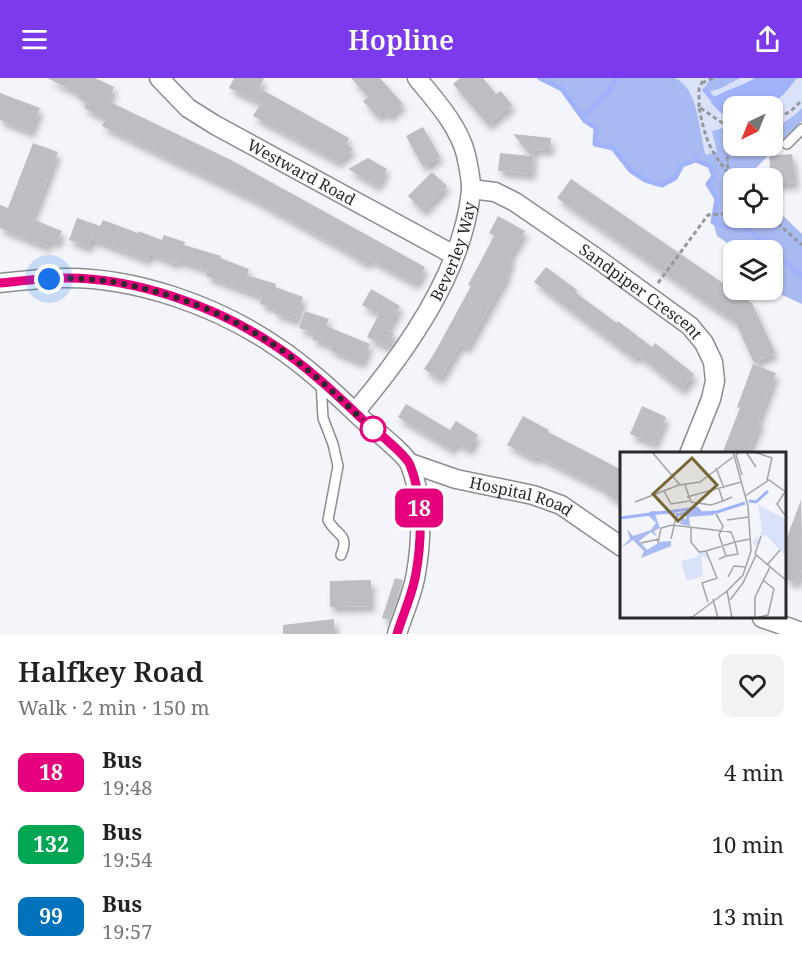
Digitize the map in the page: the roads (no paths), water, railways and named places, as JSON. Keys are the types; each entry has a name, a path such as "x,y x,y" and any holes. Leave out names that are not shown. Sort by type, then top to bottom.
{"street":[{"name":"Westward Road","path":"159,78 188,108 215,125 454,255"},
{"name":"Beverley Way","path":"355,412 404,351 439,289 461,239 471,189 465,153 453,128 417,78"},
{"name":"Sandpiper Crescent","path":"471,189 495,192 515,202 690,326 704,344 713,362 715,381 711,399 690,452"},
{"path":"0,283 63,278 93,279 157,291 205,309 264,339 293,358 355,412 410,463 419,503 419,550 416,575 397,634"},
{"name":"Hospital Road","path":"410,463 456,479 533,495 561,505 620,546"},
{"path":"765,619 802,632"}],"lane":[{"path":"787,144 802,129"},
{"path":"321,382 323,418 338,466 328,520 345,541 341,555"}],"waterway":[{"path":"540,78 562,89 585,121 596,128 595,144 613,148 631,171 645,180 662,185 675,178 682,165 696,160 710,166 714,176 708,184 717,199 713,222 726,227 747,228 802,276"},
{"path":"583,117 608,92 618,78"},
{"path":"705,90 712,98"}]}
